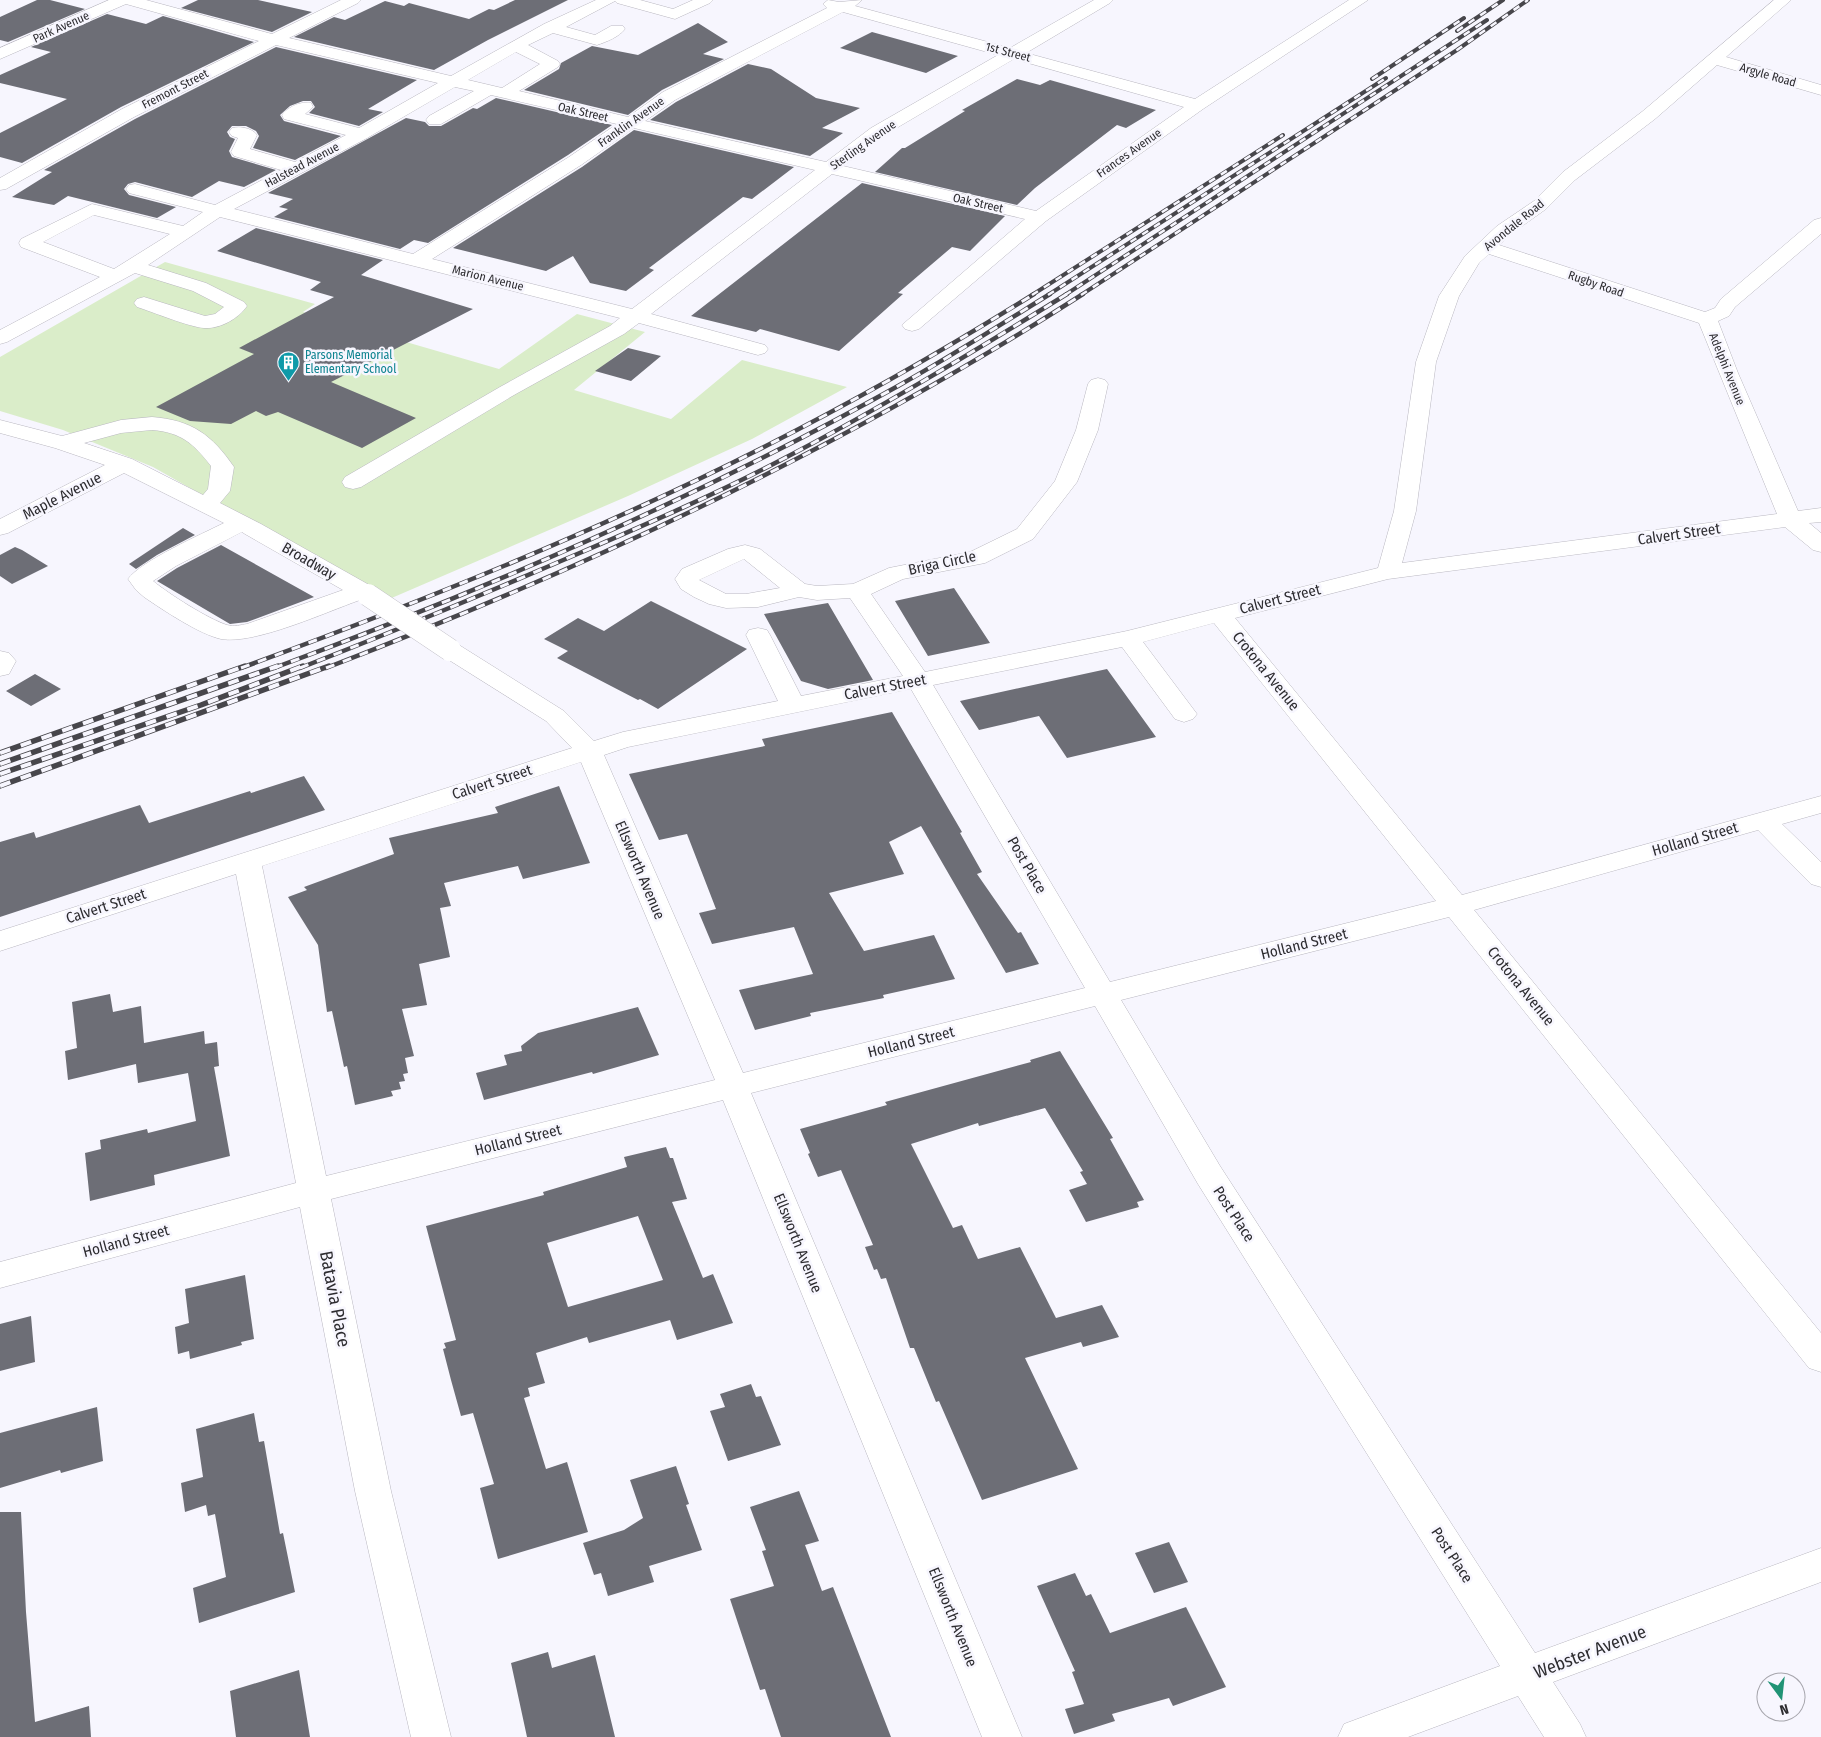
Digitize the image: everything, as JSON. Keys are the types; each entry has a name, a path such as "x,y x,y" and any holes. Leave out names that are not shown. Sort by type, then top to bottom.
{"street":[{"name":"Park Avenue","path":"0,54 122,0"},
{"name":"Oak Street","path":"129,0 273,40 1039,217"},
{"name":"Fremont Street","path":"0,185 128,113 353,0"},
{"name":"Halstead Avenue","path":"0,338 124,271 217,211 412,106 516,45 608,0"},
{"path":"622,0 675,14 706,0"},
{"name":"1st Street","path":"818,0 848,3 1011,53 1198,105"},
{"name":"Sterling Avenue","path":"353,482 507,391 617,330 877,132 1105,0"},
{"name":"Frances Avenue","path":"912,325 1039,217 1198,105 1360,0"},
{"name":"Avondale Road","path":"1388,572 1405,511 1426,362 1449,296 1472,260 1504,230 1540,205 1569,176 1649,115 1782,0"},
{"name":"Franklin Avenue","path":"417,260 575,161 670,96 848,3"},
{"path":"550,27 597,40 617,29"},
{"path":"412,106 441,117 495,92 519,84 552,64 516,45"},
{"name":"Argyle Road","path":"1715,59 1821,90"},
{"path":"469,72 519,84"},
{"path":"305,107 290,115 361,134"},
{"path":"238,132 248,135 240,152 295,168"},
{"name":"Marion Avenue","path":"135,188 217,211 638,315 758,349"},
{"path":"144,303 204,322 220,319 237,306 223,297 190,284 124,271 28,243 92,209 185,232"},
{"name":"Adelphi Avenue","path":"1821,224 1728,303 1722,312 1707,318 1728,373 1790,519 1821,545"},
{"name":"Rugby Road","path":"1486,247 1696,317 1707,318"},
{"name":"Briga Circle","path":"857,591 897,573 977,558 1025,534 1066,482 1087,430 1098,384"},
{"path":"63,443 100,432 150,422 181,428 207,446 223,467 219,491 206,504"},
{"name":"Broadway","path":"0,426 63,443 124,464 242,523 366,593 450,650 555,716 589,750"},
{"name":"Maple Avenue","path":"0,528 124,464"},
{"name":"Calvert Street","path":"0,941 623,740 1128,638 1388,572 1821,515"},
{"path":"242,523 155,569 140,579 141,582 154,594 223,632 229,633 251,631 366,593"},
{"path":"798,590 817,593 857,591 918,680"},
{"name":"Crotona Avenue","path":"1220,614 1821,1358"},
{"path":"758,634 793,706"},
{"path":"1128,638 1184,714"},
{"path":"0,658 4,661 0,669"},
{"name":"Post Place","path":"918,680 1209,1175 1566,1737"},
{"name":"Ellsworth Avenue","path":"589,750 733,1086 1002,1737"},
{"name":"Holland Street","path":"0,1275 313,1191 1456,906 1821,804"},
{"path":"1763,820 1821,878"},
{"name":"Batavia Place","path":"247,860 373,1491 430,1737"},
{"name":"Webster Avenue","path":"1358,1737 1821,1566"}],"green space":[{"path":"165,262 315,304 303,312 499,369 577,314 645,332 574,390 671,419 742,360 847,387 752,439 628,496 387,600 153,467 63,430 0,411 0,357"}],"building":[{"path":"37,0 50,0 85,9 8,42 0,40 0,17"},
{"path":"198,0 258,0 312,12 272,32 181,8"},
{"path":"515,0 568,0 488,40 434,70 294,37 334,17 345,20 385,1 404,6 409,3 469,19 489,9 494,10"},
{"path":"107,14 146,24 163,16 254,42 121,107 22,163 0,157 0,133 67,99 0,83 0,75 51,52 31,47"},
{"path":"698,23 728,42 703,54 724,59 662,90 628,115 524,90 559,69 561,63 592,46 638,55"},
{"path":"872,32 958,56 926,73 840,48"},
{"path":"276,47 417,80 368,109 383,112 359,126 309,113 315,107 311,101 303,101 290,106 280,115 284,121 341,136 295,160 253,148 259,136 256,131 246,126 232,126 227,132 230,137 235,139 229,151 232,157 276,170 244,187 219,181 192,197 135,182 128,184 124,189 129,195 176,207 157,218 68,196 54,205 12,197 52,172 44,170 135,119"},
{"path":"748,64 771,69 816,98 860,108 822,128 843,133 810,156 650,120 676,102"},
{"path":"1017,79 1040,85 1050,80 1156,110 1126,128 1117,125 1035,188 1017,205 875,172 902,148 905,148 965,111 962,110"},
{"path":"496,98 612,125 568,155 428,243 414,240 400,249 274,217 288,209 279,207 293,199 268,193 406,118 425,122 429,126 441,126 473,108 477,109"},
{"path":"634,130 794,167 752,199 743,197 649,268 654,270 626,291 590,283 573,256 546,271 453,248 582,167"},
{"path":"862,183 1005,216 970,251 952,247 898,293 903,294 839,351 760,329 756,332 691,316"},
{"path":"256,228 383,260 361,275 473,309 331,382 416,418 362,448 278,412 266,416 256,411 231,424 190,421 156,407 254,354 239,348 334,297 310,290 321,282 217,251"},
{"path":"628,348 661,356 631,381 595,371"},
{"path":"183,528 195,535 157,555 136,569 129,564"},
{"path":"221,545 314,597 247,622 230,624 157,581 177,568"},
{"path":"15,547 48,566 12,584 0,576 0,555"},
{"path":"954,588 990,643 928,656 895,601"},
{"path":"651,601 747,649 658,709 557,658 568,651 544,639 578,618 604,631"},
{"path":"828,603 873,680 828,689 801,681 764,614"},
{"path":"1107,669 1156,737 1067,758 1039,716 979,730 960,701"},
{"path":"35,674 61,689 31,706 6,691"},
{"path":"892,712 962,832 960,833 982,872 977,874 1018,933 1021,932 1039,964 1006,973 921,826 889,842 904,874 829,893 864,951 934,935 955,979 883,995 884,998 810,1013 811,1016 755,1030 739,990 813,974 794,927 712,944 699,913 716,909 687,834 659,840 629,774 765,746 762,739"},
{"path":"304,776 325,810 0,917 0,842 34,832 36,838 140,805 149,823"},
{"path":"559,786 590,863 523,879 518,866 444,883 451,906 440,908 450,957 419,964 427,1005 402,1009 414,1056 405,1058 408,1073 403,1074 405,1081 399,1082 401,1089 391,1091 393,1096 355,1105 347,1066 344,1067 332,1011 327,1012 318,945 288,897 307,890 304,887 394,854 389,838 498,813 495,807"},
{"path":"110,994 113,1012 141,1006 144,1043 204,1031 205,1044 217,1042 219,1066 214,1067 230,1156 154,1175 155,1185 90,1201 85,1153 101,1149 100,1140 147,1129 148,1133 196,1121 188,1073 138,1083 136,1064 68,1080 65,1051 77,1048 72,1002"},
{"path":"638,1007 659,1055 593,1074 592,1072 484,1100 476,1073 507,1065 504,1055 522,1051 521,1046 538,1033"},
{"path":"1060,1051 1113,1138 1110,1139 1144,1200 1137,1202 1139,1207 1086,1222 1069,1190 1087,1184 1080,1172 1083,1171 1045,1108 979,1126 978,1123 911,1144 953,1228 962,1225 978,1259 1020,1247 1056,1318 1102,1305 1119,1337 1083,1347 1081,1342 1025,1358 1078,1469 982,1500 939,1401 936,1402 914,1348 910,1348 886,1278 881,1279 877,1269 874,1270 865,1247 873,1245 841,1170 818,1177 800,1129 887,1105 885,1102 1031,1062 1030,1060"},
{"path":"666,1147 670,1158 673,1158 687,1199 672,1202 703,1278 713,1274 733,1323 677,1340 670,1320 589,1343 587,1337 536,1353 545,1383 528,1388 530,1396 524,1398 546,1469 567,1462 588,1532 498,1559 480,1488 494,1484 473,1413 461,1416 451,1380 443,1349 446,1348 444,1343 456,1340 426,1226 544,1195 543,1192 627,1167 624,1157","holes":["638,1216 663,1280 568,1307 547,1243"]},
{"path":"245,1275 254,1339 241,1342 242,1345 190,1359 189,1351 178,1354 175,1327 189,1323 185,1289"},
{"path":"31,1316 35,1362 0,1371 0,1324"},
{"path":"751,1384 756,1397 761,1396 781,1445 728,1461 710,1411 725,1407 720,1394"},
{"path":"97,1407 103,1461 61,1473 60,1470 0,1488 0,1433"},
{"path":"254,1413 259,1442 264,1441 280,1534 283,1533 295,1592 199,1623 193,1588 226,1577 215,1514 208,1516 206,1505 185,1512 181,1483 203,1477 196,1429"},
{"path":"676,1466 689,1504 686,1505 702,1550 649,1566 654,1582 608,1596 601,1573 594,1575 583,1543 624,1530 643,1518 630,1480"},
{"path":"799,1491 819,1541 805,1545 822,1591 833,1587 891,1737 781,1737 765,1689 760,1690 730,1599 774,1586 762,1551 766,1550 750,1507"},
{"path":"0,1512 21,1512 26,1612 35,1722 89,1706 91,1737 0,1737"},
{"path":"1169,1542 1188,1582 1154,1593 1135,1553"},
{"path":"1075,1573 1086,1596 1091,1594 1110,1633 1186,1607 1226,1687 1173,1706 1169,1698 1112,1714 1115,1721 1074,1734 1065,1709 1084,1704 1072,1672 1075,1671 1037,1586"},
{"path":"548,1652 552,1668 595,1655 615,1737 527,1737 511,1663"},
{"path":"299,1670 310,1737 236,1737 230,1691"}],"railway":[{"path":"1457,31 1503,0"},
{"path":"1081,295 1457,50 1528,0"},
{"path":"1372,79 1464,18"},
{"path":"1065,295 1487,20"},
{"path":"1048,295 1386,78"},
{"path":"1032,295 1283,135"},
{"path":"241,668 505,566 699,479 866,393 934,355 1034,294"},
{"path":"274,668 354,638 513,573 592,539 747,466 898,386 1050,294"},
{"path":"300,668 547,567 732,485 818,441 890,400 1067,294"},
{"path":"326,668 522,588 715,500 809,453 902,402 993,350 1083,294"},
{"path":"0,753 245,666"},
{"path":"0,764 278,666"},
{"path":"0,774 201,705 303,666"},
{"path":"0,786 329,666"}],"place":[{"name":"Parsons Memorial Elementary School","path":"289,381"}]}
